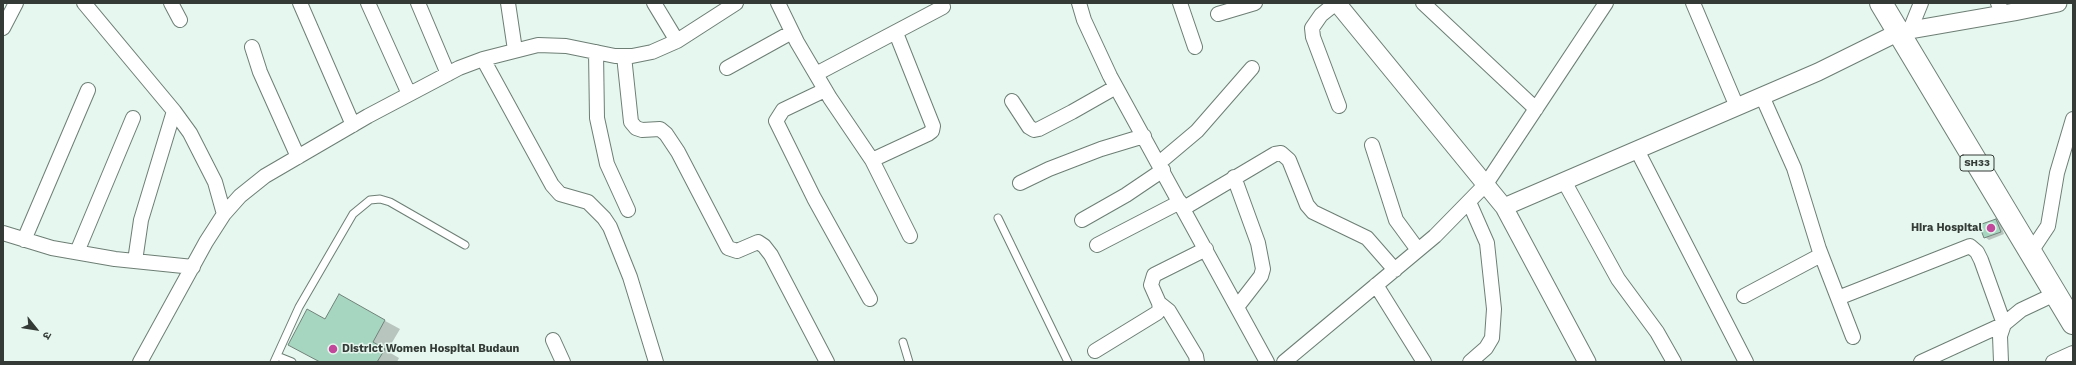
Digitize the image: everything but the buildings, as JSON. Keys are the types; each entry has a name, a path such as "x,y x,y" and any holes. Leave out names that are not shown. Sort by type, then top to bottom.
{"main road":[{"name":"SH33","path":"1881,3 1904,31 2030,253 2073,323"}],"street":[{"path":"3,28 16,3"},
{"path":"84,3 174,111 202,155 215,182 224,214"},
{"path":"171,3 180,20"},
{"path":"300,3 352,125"},
{"path":"368,3 409,94"},
{"path":"418,3 448,74"},
{"path":"508,3 515,50"},
{"path":"654,3 676,41"},
{"path":"140,362 224,214 240,196 265,176 352,125 409,94 448,74 483,59 538,45 566,46 624,56 652,52 676,41 736,3"},
{"path":"778,3 792,32 816,74 872,160 910,236"},
{"path":"1079,3 1084,20 1116,87 1206,248 1267,362"},
{"path":"1180,3 1194,47"},
{"path":"1218,14 1254,3"},
{"path":"1339,106 1313,37 1312,28 1321,15 1336,3 1504,207 1587,362"},
{"path":"1423,3 1536,109"},
{"path":"1284,362 1418,250 1486,184 1606,3"},
{"path":"1693,3 1737,107"},
{"path":"1904,31 1921,3"},
{"path":"1504,207 1818,72 1904,31 2001,9 2053,4"},
{"path":"816,74 943,7"},
{"path":"727,68 792,32"},
{"path":"872,160 928,134 932,131 933,126 896,33"},
{"path":"252,48 260,72 298,157"},
{"path":"596,52 598,118 607,164 628,210"},
{"path":"624,56 632,122 636,128 642,130 660,129 666,134 678,152 728,248 737,251 758,242 764,246 771,255 826,362"},
{"path":"483,59 552,185 560,194 588,202 604,218 610,227 630,277 656,362"},
{"path":"1082,220 1126,195 1161,167 1197,131 1252,68"},
{"path":"1012,101 1029,127 1034,130 1065,116 1116,87"},
{"path":"24,240 88,90"},
{"path":"826,90 783,110 776,121 814,198 870,298"},
{"path":"1762,96 1794,168 1821,255 1853,338"},
{"path":"135,261 141,220 174,111"},
{"path":"77,252 133,118"},
{"path":"2030,253 2048,226 2058,174 2073,119"},
{"path":"1020,183 1048,169 1100,149 1144,136"},
{"path":"1372,145 1396,220 1418,250"},
{"path":"1637,150 1746,362"},
{"path":"1097,245 1182,205 1275,154 1281,153 1289,160 1307,205 1313,212 1367,238 1395,270"},
{"path":"1234,177 1258,244 1263,265 1261,276 1237,307"},
{"path":"1564,181 1618,279 1657,332 1674,362"},
{"path":"1469,202 1487,243 1494,309 1492,338 1481,353 1470,362"},
{"path":"3,233 24,240 77,252 135,261 193,267"},
{"path":"1838,298 1970,246 1977,252 1981,260 2004,324 2000,336 2001,362"},
{"path":"1095,351 1157,313 1160,309 1159,303 1151,285 1154,275 1206,248"},
{"path":"1744,296 1821,255"},
{"path":"1376,285 1424,362"},
{"path":"1921,362 2004,324 2021,310 2055,294"},
{"path":"1159,303 1169,311 1196,356 1197,362"},
{"path":"553,340 563,362"},
{"path":"2054,362 2073,352"}],"lane":[{"path":"292,362 276,359 299,307 353,214 370,200 380,199 390,202 465,245"},
{"path":"998,218 1068,362"},
{"path":"903,342 908,362"}],"place":[{"name":"Hira Hospital","path":"1991,228"},
{"name":"District Women Hospital Budaun","path":"333,349"}]}
